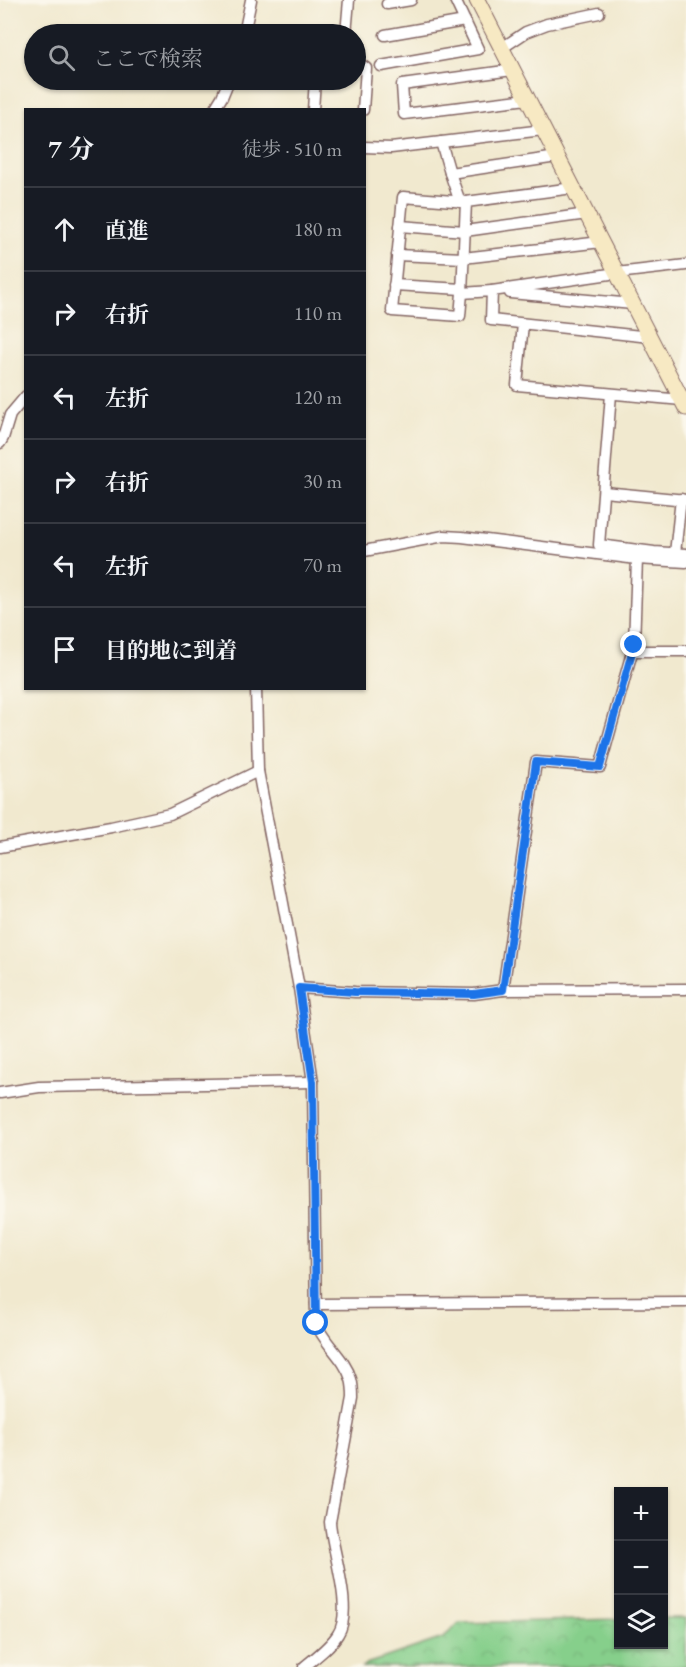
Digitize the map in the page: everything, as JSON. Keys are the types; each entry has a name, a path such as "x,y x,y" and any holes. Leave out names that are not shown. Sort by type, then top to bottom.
{"street":[{"path":"246,24 252,0"},
{"path":"347,24 349,0"},
{"path":"387,4 411,0"},
{"path":"381,66 478,49 455,0"},
{"path":"477,0 684,404"},
{"path":"502,48 526,32 547,24 599,13"},
{"path":"385,35 465,21"},
{"path":"512,70 402,85 404,114 527,99"},
{"path":"215,108 225,90"},
{"path":"313,108 314,90"},
{"path":"363,108 364,90"},
{"path":"366,147 391,148 543,130"},
{"path":"441,142 450,173 463,202 465,231 460,316 392,311 403,197 463,202 573,188"},
{"path":"450,173 557,157"},
{"path":"400,226 465,231 587,214"},
{"path":"397,255 463,258 601,242"},
{"path":"492,291 617,273 686,266"},
{"path":"394,285 633,304"},
{"path":"492,291 490,320 650,337"},
{"path":"523,324 517,385 684,404"},
{"path":"604,492 683,500 681,554 600,545 611,394"},
{"path":"0,443 10,415 24,398"},
{"path":"366,551 444,536 637,560 686,562"},
{"path":"503,990 536,762 600,767 634,645 637,560"},
{"path":"632,651 686,651"},
{"path":"256,690 258,771 299,988 313,1082 316,1323 320,1333 351,1378 353,1398 330,1522 331,1539 343,1595 344,1615 340,1632 304,1667"},
{"path":"0,848 170,814 258,771"},
{"path":"299,988 355,992 474,994 503,990 686,989"},
{"path":"0,1093 39,1088 313,1082"},
{"path":"316,1304 686,1302"}],"green space":[{"path":"668,1618 686,1618 686,1667 362,1667 443,1638 459,1623 614,1619 614,1649 668,1649"}],"route":[{"path":"316,1323 313,1082 299,988 355,992 474,994 503,990 536,762 600,767 634,645"}]}
